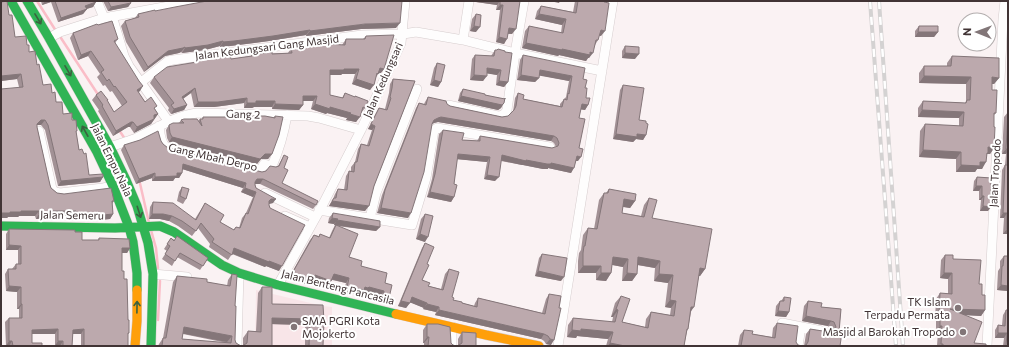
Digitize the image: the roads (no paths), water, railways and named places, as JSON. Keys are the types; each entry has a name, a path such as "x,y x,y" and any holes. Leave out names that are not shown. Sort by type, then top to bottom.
{"main road":[{"path":"12,4 22,1"},
{"name":"Jalan Empu Nala","path":"27,1 55,35 148,226 148,243 153,274 151,346"},
{"name":"Jalan Empu Nala","path":"12,4 96,152 113,186 129,227 133,242 137,273 137,321 135,346"},
{"name":"Jalan Semeru","path":"1,226 115,228 148,226"},
{"name":"Jalan Benteng Pancasila","path":"148,226 160,226 174,232 222,264 239,273 278,285 486,335 539,346"}],"street":[{"path":"97,1 108,17 126,61 140,83 169,122"},
{"path":"55,35 108,17 196,1"},
{"path":"403,34 405,1"},
{"path":"463,40 469,1"},
{"path":"448,105 498,116 504,115 507,110 524,1"},
{"path":"558,346 613,1"},
{"name":"Jalan Tropodo","path":"986,346 1005,1"},
{"name":"Jalan Kedungsari","path":"278,285 361,130 401,43 403,34 416,32 463,40 515,53 602,71"},
{"name":"Jalan Kedungsari Gang Masjid","path":"140,83 168,61 173,60 362,35 403,34"},
{"path":"370,218 376,193 416,89"},
{"name":"Gang 2","path":"110,147 186,115 197,112 287,115 319,118 361,130"},
{"name":"Gang Mbah Derpo","path":"159,126 162,142 166,147 260,171 264,164 272,166 281,143 287,115"},
{"path":"257,189 317,213 370,218 412,225 426,178 435,129 439,128 550,147"},
{"path":"39,130 52,189 55,192 60,193 113,186"},
{"path":"277,212 310,227"},
{"path":"237,346 239,273"},
{"path":"153,274 198,278"},
{"path":"782,323 826,332"},
{"path":"452,346 453,327"},
{"path":"798,346 801,327"}],"waterway":[{"path":"37,1 56,31"},
{"path":"59,35 99,96"},
{"path":"119,130 125,139"},
{"path":"139,179 149,223"},
{"path":"151,230 156,248 158,268"},
{"path":"158,320 160,281"}],"railway":[{"path":"870,1 896,346"},
{"path":"879,1 903,346"}],"place":[{"name":"TK Islam Terpadu Permata","path":"958,308"},
{"name":"SMA PGRI Kota Mojokerto","path":"294,327"},
{"name":"Masjid al Barokah Tropodo","path":"963,332"}]}
